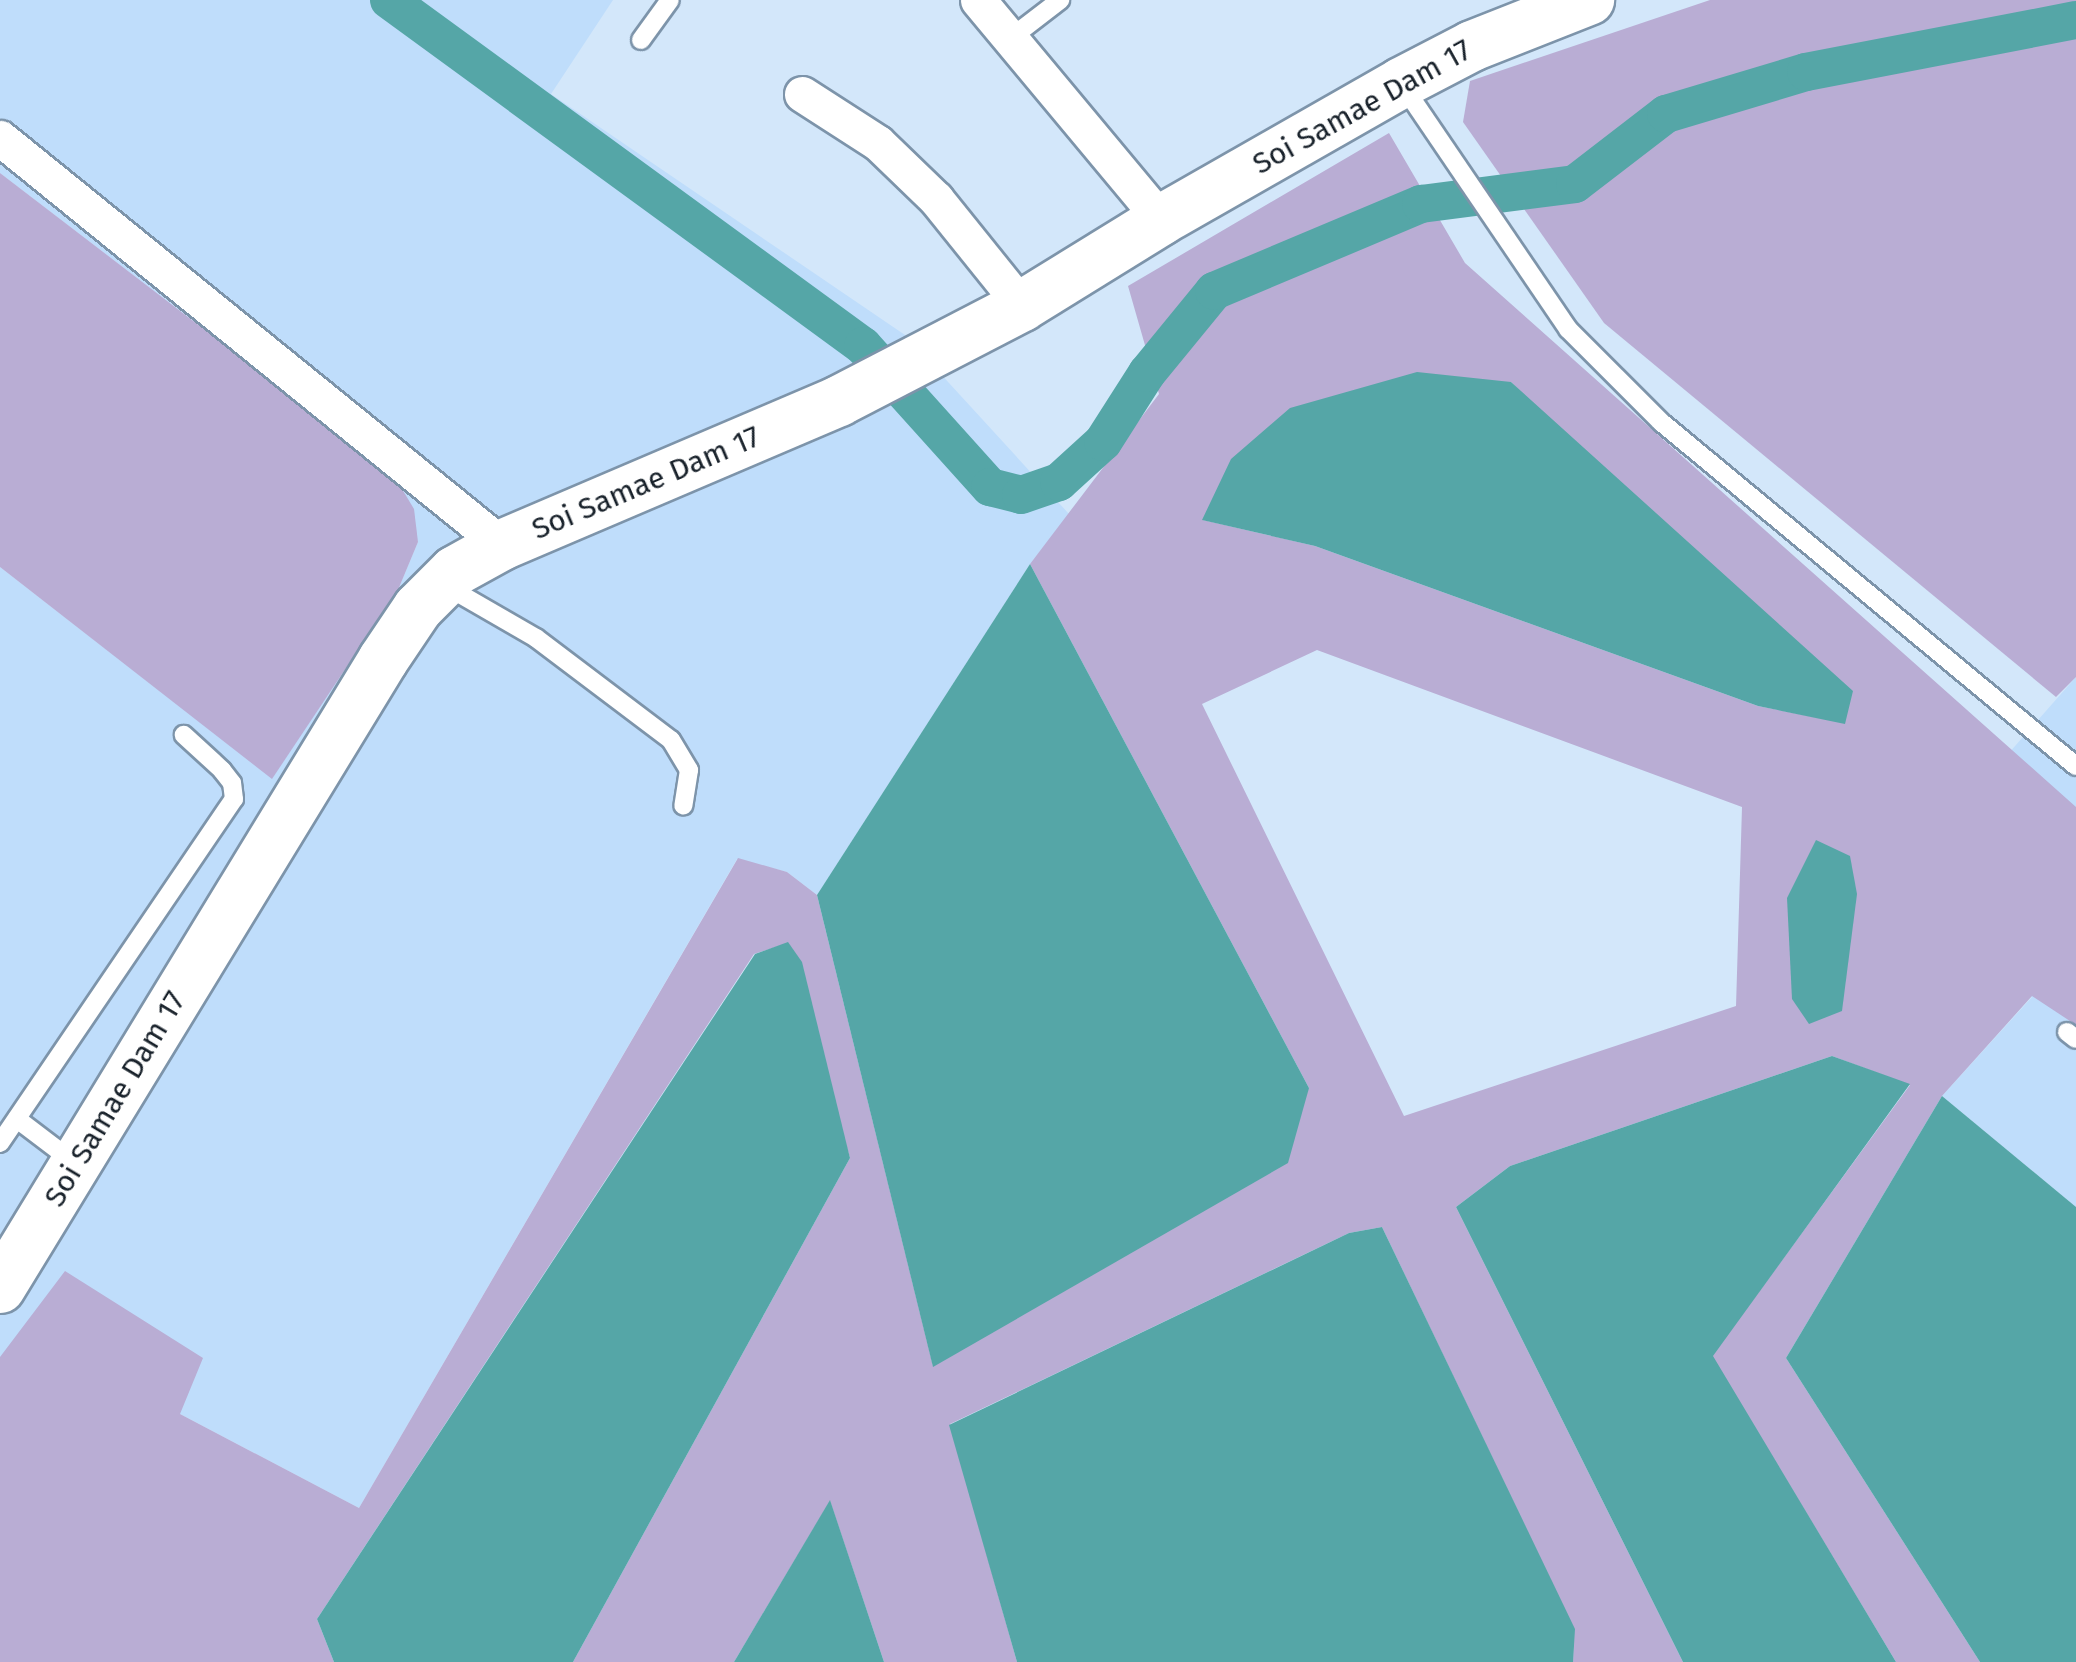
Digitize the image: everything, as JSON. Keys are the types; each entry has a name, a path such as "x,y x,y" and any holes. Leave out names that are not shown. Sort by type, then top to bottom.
{"street":[{"path":"978,0 1160,220"},
{"name":"Soi Samae Dam 17","path":"0,1288 382,660 441,583 502,546 839,400 1022,306 1160,220 1401,83 1472,46 1589,0"},
{"path":"802,94 890,154 936,198 1022,306"},
{"path":"0,138 502,546"}],"lane":[{"path":"641,40 670,0"},
{"path":"1012,37 1060,0"},
{"path":"1401,83 1568,329 1661,422 2076,766"},
{"path":"441,583 536,638 670,740 690,770 683,806"},
{"path":"0,1143 234,799 232,784 222,770 184,735"},
{"path":"2054,746 2076,749"},
{"path":"18,1119 76,1163"}],"shaded area":[{"path":"0,0 613,0 551,94 905,335 1069,514 1030,564 817,895 787,872 737,859 359,1508 180,1414 0,1357 0,567 272,778 398,590 418,542 393,474 0,173"},
{"path":"1710,0 2076,0 2076,677 2056,697 1604,323 1463,122 1470,81"},
{"path":"1389,133 1465,263 2076,807 2076,1025 2032,996 1942,1096 1786,1358 1980,1662 1896,1662 1712,1356 1910,1085 1832,1056 1510,1166 1456,1207 1683,1662 1573,1662 1574,1629 1382,1227 1349,1233 950,1424 1017,1662 884,1662 830,1501 734,1662 573,1662 850,1158 788,943 754,954 317,1619 334,1662 0,1662 0,1357 65,1271 203,1358 180,1414 359,1508 738,858 787,872 817,895 933,1366 1309,1088 1030,564 1159,394 1128,286","holes":["1511,382 1845,723 1758,706 1315,546 1203,520","1317,650 1742,807 1736,1006 1404,1116 1202,704"]},
{"path":"0,173 393,474 414,509 418,542 398,590 272,779 0,567"},
{"path":"1417,372 1511,382 1853,691 1845,724 1758,706 1315,546 1202,520 1231,459 1290,408"},
{"path":"1030,564 1309,1088 1288,1163 933,1367 817,895"},
{"path":"2076,677 2076,1207 1942,1096 2032,997 1888,890"},
{"path":"1816,840 1850,856 1857,894 1842,1011 1809,1024 1792,999 1787,898"},
{"path":"788,942 802,962 850,1158 573,1662 334,1662 317,1619 755,954"},
{"path":"1832,1056 1910,1084 1713,1356 1896,1662 1683,1662 1456,1207 1510,1166"},
{"path":"1942,1096 2076,1207 2076,1662 1980,1662 1786,1358"},
{"path":"1382,1227 1575,1629 1573,1662 1017,1662 949,1425 1349,1233"},
{"path":"830,1500 884,1662 734,1662"}],"waterway":[{"path":"389,0 863,346 990,487 1021,495 1059,482 1103,442 1147,373 1214,291 1421,204 1575,184 1666,114 1806,72 2076,20"}]}
